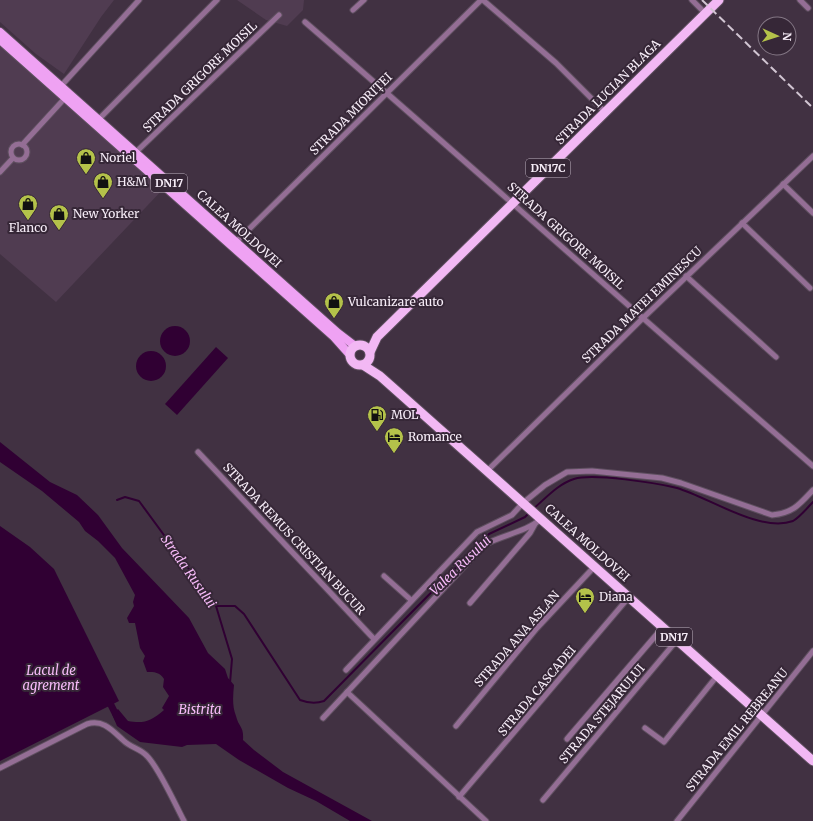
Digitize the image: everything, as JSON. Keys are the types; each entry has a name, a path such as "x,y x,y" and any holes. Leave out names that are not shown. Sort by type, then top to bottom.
{"highway":[{"name":"STRADA LUCIAN BLAGA","path":"359,345 377,337 719,0"},
{"name":"STRADA LUCIAN BLAGA","path":"370,354 377,337"},
{"path":"350,355 359,345"},
{"name":"DN17","path":"359,345 370,354"},
{"path":"364,365 370,354"},
{"name":"CALEA MOLDOVEI","path":"370,354 380,376"},
{"name":"DN17","path":"350,355 352,362 364,365"},
{"name":"CALEA MOLDOVEI","path":"364,365 380,376 488,470 525,505 537,519 595,566 813,761"}],"main road":[{"name":"CALEA MOLDOVEI","path":"0,32 338,333 359,345"},
{"name":"CALEA MOLDOVEI","path":"0,40 334,337 350,355"}],"street":[{"path":"61,86 139,0"},
{"path":"98,120 217,0"},
{"path":"353,10 364,0"},
{"path":"482,0 556,63 605,112"},
{"name":"STRADA MIORIȚEI","path":"236,242 482,0"},
{"path":"692,0 705,13"},
{"path":"800,0 808,8"},
{"name":"STRADA GRIGORE MOISIL","path":"135,153 279,15"},
{"name":"STRADA GRIGORE MOISIL","path":"305,22 513,202 642,319 813,466"},
{"path":"22,144 27,150 25,158 17,160 13,158 10,153 12,147 16,144 22,144 65,98"},
{"name":"STRADA MATEI EMINESCU","path":"488,470 686,276 813,156"},
{"path":"0,172 13,158"},
{"path":"783,184 813,214"},
{"path":"742,223 810,288"},
{"path":"686,276 776,357"},
{"name":"STRADA REMUS CRISTIAN BUCUR","path":"198,452 374,639"},
{"path":"346,670 477,532 512,515 556,478 567,472 578,471 636,474 675,481 772,515 787,513 795,509 813,490"},
{"path":"470,603 537,519"},
{"path":"324,718 484,545 537,519"},
{"name":"STRADA ANA ASLAN","path":"456,726 537,628 595,566"},
{"path":"384,576 411,600"},
{"name":"STRADA CASCADEI","path":"459,797 629,597"},
{"path":"567,740 663,627"},
{"name":"STRADA STEJARULUI","path":"543,800 677,640"},
{"name":"STRADA EMIL REBREANU","path":"677,821 761,714 813,651"},
{"path":"645,728 664,742 717,676"},
{"path":"347,692 486,821"},
{"path":"0,768 87,724 94,722 100,723 106,725 126,743 146,755 184,821"}],"shaded area":[{"path":"0,0 114,0 101,17 64,74 36,54 0,22"},
{"path":"237,0 304,0 303,10 287,26 266,20"},
{"path":"0,43 165,187 56,302 0,254"}],"water":[{"path":"175,326 186,330 190,341 186,352 175,356 164,352 160,341 164,330"},
{"path":"216,347 228,358 177,415 165,404"},
{"path":"151,351 161,356 166,366 161,376 151,381 141,376 136,366 141,356"},
{"name":"Bistrița","path":"0,442 50,482 77,495 98,515 122,548 189,618 208,653 225,669 228,678 234,685 234,708 237,720 242,729 243,740 283,772 372,821 350,821 239,760 216,744 187,745 182,747 140,742 117,726 112,714 118,709 128,721 147,721 164,710 162,708 169,696 163,687 164,679 161,675 147,672 143,661 145,656 140,648 135,623 129,623 127,618 134,606 133,602 135,595 115,558 98,541 85,531 79,522 42,491 0,462"},
{"name":"Lacul de agrement","path":"0,526 30,547 54,569 119,701 0,761"}],"waterway":[{"name":"Valea Rusului","path":"533,509 563,484 583,477 625,479 677,488 690,492 734,512 765,522 780,523 793,521 813,502"},
{"name":"Strada Rusului","path":"117,500 125,497 139,501 216,606 232,659 230,683"},
{"name":"Valea Rusului","path":"216,606 235,606 244,614 300,700 318,703 324,701 489,534 525,517 530,512"},
{"path":"111,705 118,719"}],"railway":[{"path":"702,0 813,108"}],"place":[{"name":"Noriel","path":"86,175"},
{"name":"H&M","path":"103,199"},
{"name":"Flanco","path":"28,221"},
{"name":"New Yorker","path":"59,231"},
{"name":"Vulcanizare auto","path":"334,319"},
{"name":"MOL","path":"377,432"},
{"name":"Romance","path":"394,454"},
{"name":"Diana","path":"585,614"}]}
